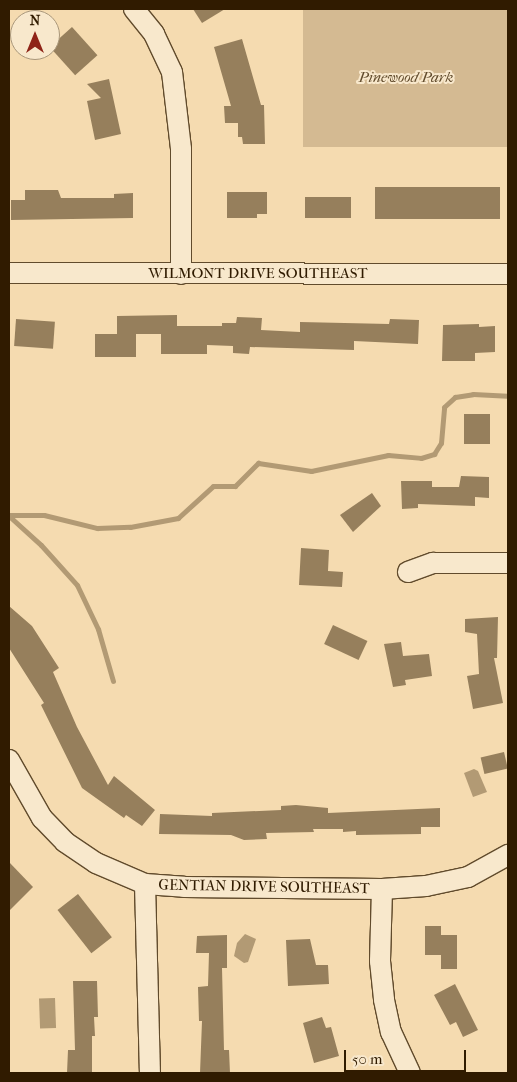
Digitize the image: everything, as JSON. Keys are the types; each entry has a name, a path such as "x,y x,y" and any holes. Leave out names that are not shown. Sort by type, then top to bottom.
{"street":[{"path":"134,9 154,34 172,72 180,149 181,274"},
{"name":"WILMONT DRIVE SOUTHEAST","path":"9,273 508,274"},
{"path":"408,572 433,563 508,563"},
{"name":"GENTIAN DRIVE SOUTHEAST","path":"9,760 42,818 65,842 96,863 145,884 202,888 382,890 426,886 468,877 508,855"},
{"path":"145,884 150,1073"},
{"path":"382,890 380,961 384,1000 391,1032 410,1073"}],"green space":[{"name":"Pinewood Park","path":"303,9 508,9 508,147 303,147"}],"shaded area":[{"path":"474,769 478,771 487,792 473,797 464,773"},
{"path":"245,934 256,939 248,962 244,963 234,956 237,943"},
{"path":"55,998 56,1028 40,1029 39,999"}],"building":[{"path":"193,9 225,9 202,23"},
{"path":"72,27 97,55 75,75 60,59 60,38"},
{"path":"242,39 261,105 264,105 265,144 243,144 242,137 238,137 238,123 225,123 224,106 231,106 214,47"},
{"path":"109,79 121,134 95,140 87,101 101,98 87,84"},
{"path":"375,187 500,187 500,219 375,219"},
{"path":"25,190 58,190 61,198 114,198 114,194 133,193 133,218 11,220 11,200 25,200"},
{"path":"227,192 267,192 267,214 257,214 257,218 227,218"},
{"path":"305,197 351,197 351,218 305,218"},
{"path":"177,315 177,326 222,326 222,323 236,323 237,317 262,318 261,330 300,332 300,322 389,324 390,319 419,320 418,344 354,341 354,350 250,347 249,354 233,353 233,346 207,345 207,354 161,354 161,334 136,334 136,357 95,357 95,334 117,334 117,316"},
{"path":"16,319 55,322 53,349 14,346"},
{"path":"479,324 479,327 495,326 495,352 475,353 475,361 442,361 443,325"},
{"path":"464,414 490,414 490,444 464,444"},
{"path":"461,476 489,477 489,498 475,497 475,506 418,504 418,508 402,509 401,481 432,481 432,487 459,487"},
{"path":"372,493 381,506 353,532 340,515"},
{"path":"301,548 329,550 328,571 343,572 342,587 299,585"},
{"path":"9,606 32,626 59,668 53,672 77,727 108,785 114,776 155,810 142,826 126,815 124,818 82,788 41,705 44,703 9,648"},
{"path":"498,617 497,658 494,658 503,703 473,709 467,676 479,674 477,634 465,632 465,619"},
{"path":"333,625 367,641 359,660 324,644"},
{"path":"401,642 403,656 429,654 432,676 405,680 406,685 393,687 384,644"},
{"path":"504,752 508,769 484,774 481,757"},
{"path":"296,805 328,808 328,813 440,808 440,827 421,827 421,834 356,835 356,831 343,832 343,829 313,829 314,832 266,833 267,839 244,840 231,835 159,834 160,814 212,816 212,813 281,810 281,806"},
{"path":"9,862 33,887 9,911"},
{"path":"78,894 112,937 91,953 58,910"},
{"path":"425,926 441,926 441,935 457,935 457,969 441,969 441,955 425,955"},
{"path":"227,935 227,968 222,968 224,1050 229,1050 230,1073 200,1073 202,1021 199,1021 198,987 208,986 209,953 196,953 197,936"},
{"path":"310,939 316,965 328,965 329,984 288,986 286,940"},
{"path":"73,981 97,981 98,1017 94,1017 95,1036 92,1036 92,1073 67,1073 68,1050 75,1050"},
{"path":"455,984 478,1030 463,1037 456,1022 450,1025 434,995"},
{"path":"322,1017 326,1028 331,1027 339,1056 314,1063 303,1023"}],"waterway":[{"path":"9,515 44,515 97,528 130,527 178,518 213,486 235,486 258,463 311,471 388,455 421,458 434,454 441,443 444,407 455,397 473,394 507,396"},
{"path":"9,516 41,545 77,585 98,629 113,681"}]}
